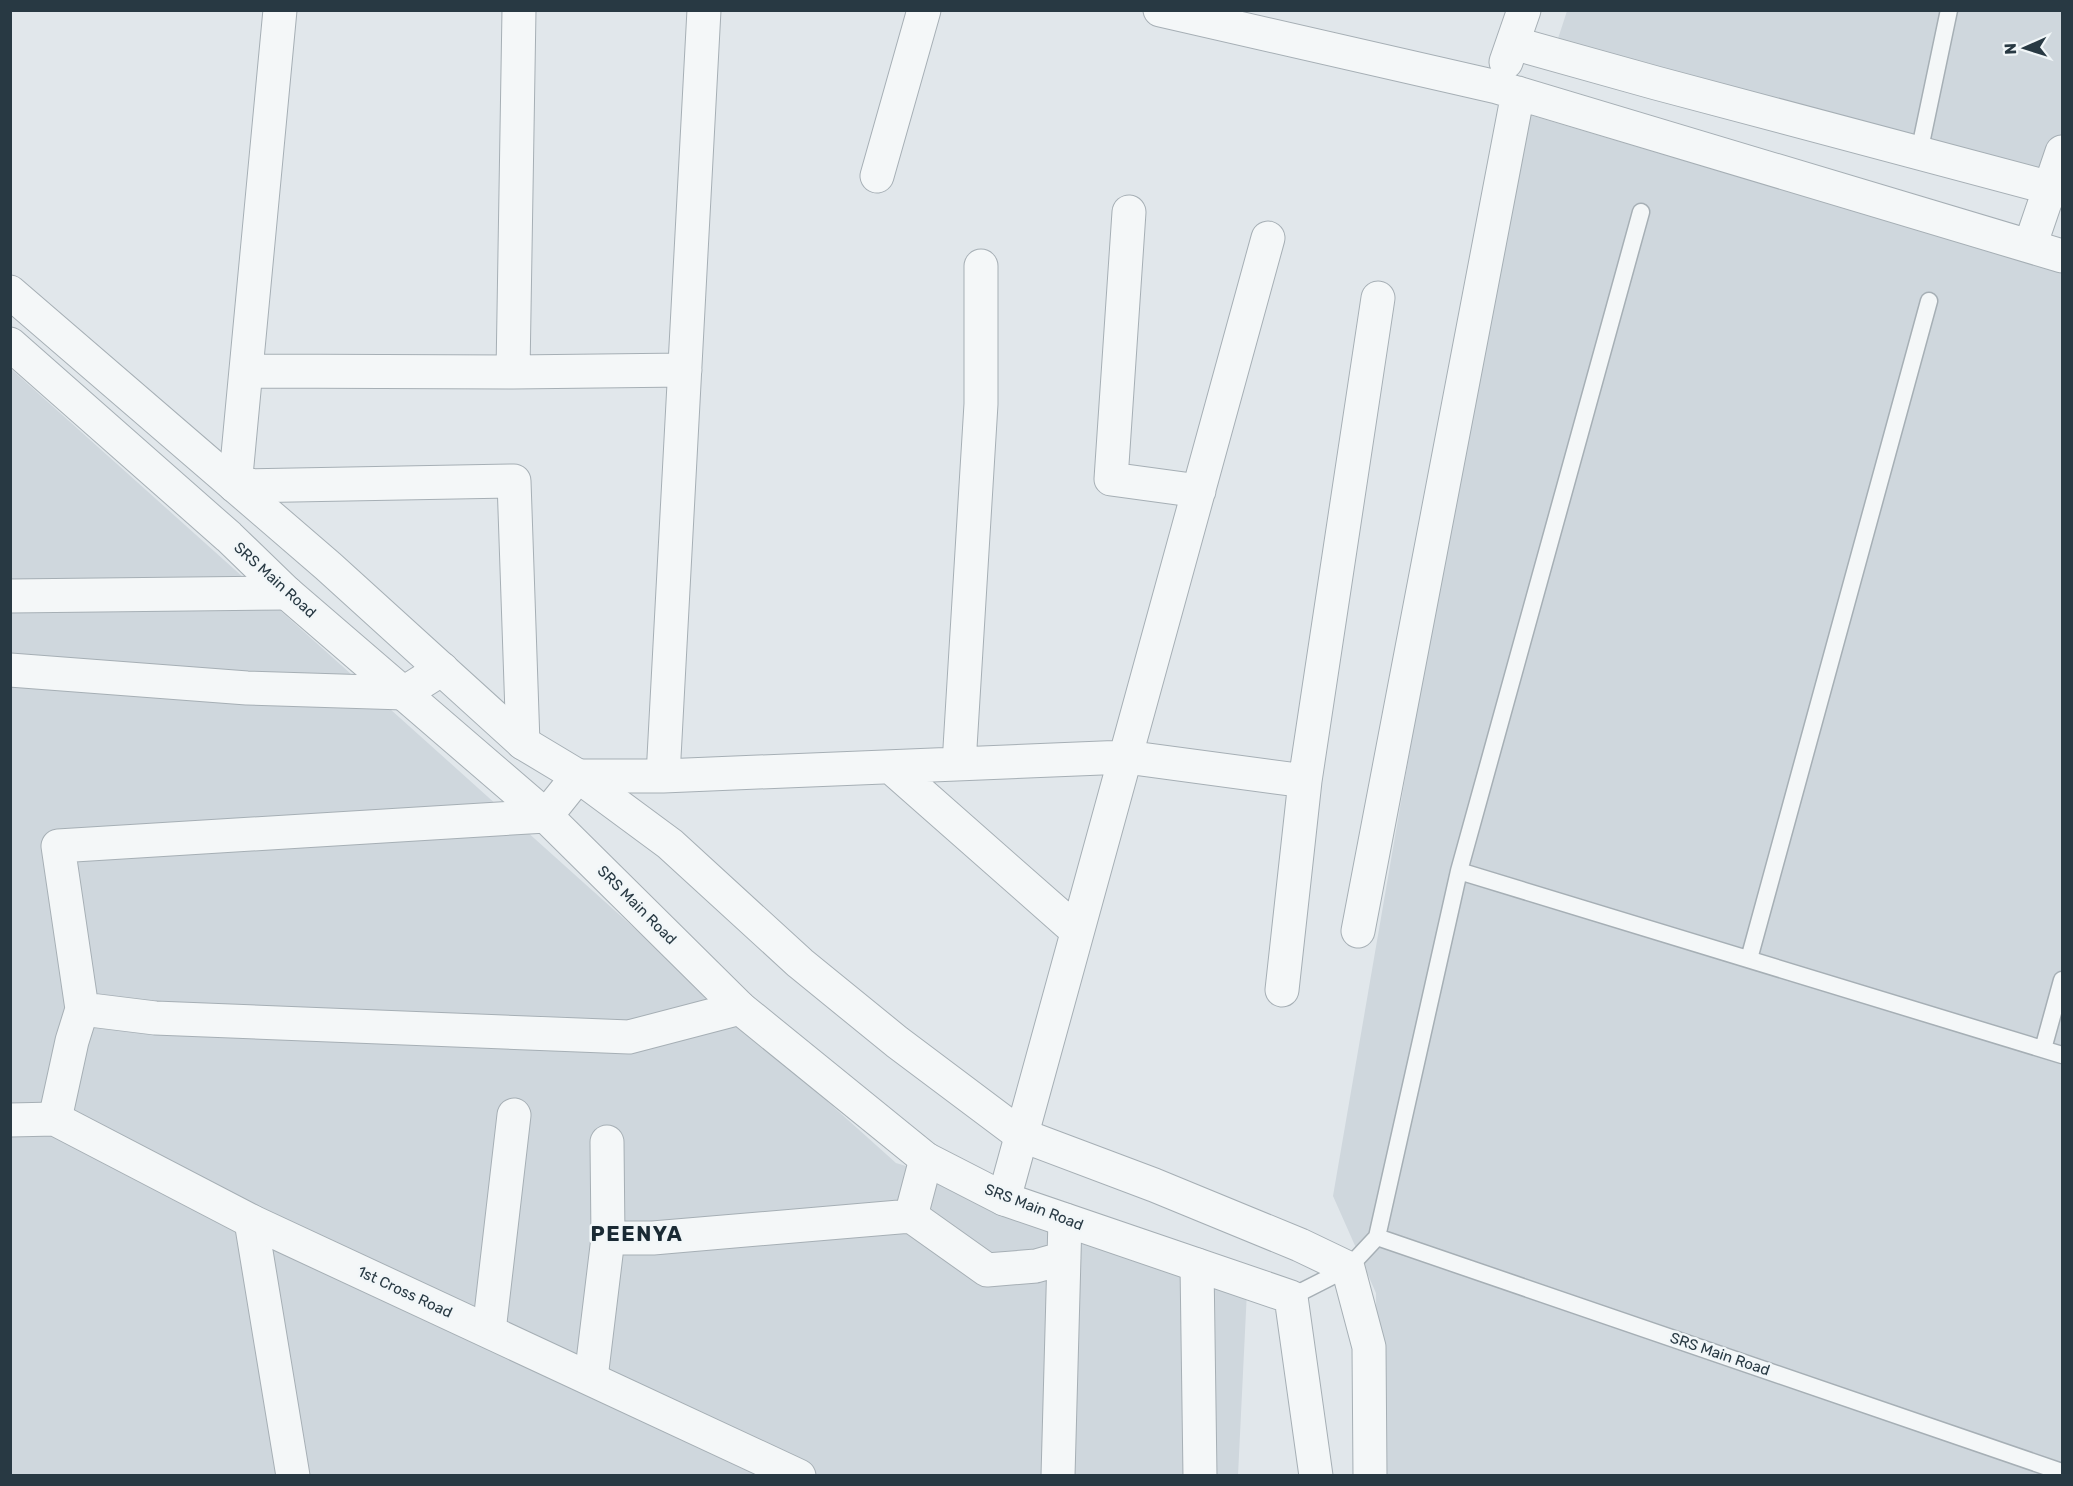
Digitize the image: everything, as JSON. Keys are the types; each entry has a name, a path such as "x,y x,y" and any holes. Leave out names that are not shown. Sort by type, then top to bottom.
{"street":[{"path":"235,486 280,10"},
{"path":"513,372 519,10"},
{"path":"663,776 704,10"},
{"path":"877,176 924,10"},
{"path":"1160,10 1507,90 2062,256"},
{"path":"1358,931 1507,90 1513,43 1524,10"},
{"path":"1513,43 1656,84 2056,189"},
{"path":"2030,246 2056,189 2062,152"},
{"path":"1129,212 1110,479 1199,490"},
{"path":"1004,1199 1268,238"},
{"path":"959,764 981,404 981,266"},
{"path":"10,292 328,566 523,743 578,776 670,844 800,963 897,1042 1022,1135 1154,1185 1300,1245 1348,1268 1369,1347 1370,1476"},
{"path":"1282,990 1305,781 1378,298"},
{"name":"SRS Main Road","path":"10,344 228,537 287,593 546,816 740,1008 926,1159 1004,1199 1291,1297"},
{"path":"246,371 685,370"},
{"path":"235,486 514,481 523,743"},
{"path":"10,596 287,593"},
{"path":"10,670 247,688 404,693 442,669"},
{"path":"578,776 663,776 1126,757 1305,781"},
{"path":"891,767 1077,931"},
{"path":"55,1119 72,1041 82,1009 58,846 546,816 578,776"},
{"path":"82,1009 155,1018 629,1037 740,1008"},
{"path":"489,1331 514,1114"},
{"name":"1st Cross Road","path":"10,1120 55,1119 251,1221 797,1475"},
{"path":"591,1378 608,1238 607,1142"},
{"path":"911,1216 926,1159"},
{"path":"608,1238 653,1238 911,1216 987,1270 1035,1266 1065,1258"},
{"path":"1058,1476 1065,1220"},
{"path":"251,1221 293,1476"},
{"path":"1197,1265 1200,1476"},
{"path":"1291,1297 1316,1476"}],"lane":[{"path":"1919,153 1949,10"},
{"path":"1291,1297 1348,1268 1377,1237 1460,871 1641,212"},
{"path":"1749,959 1929,301"},
{"path":"1460,871 2062,1055"},
{"path":"2043,1049 2062,980"},
{"name":"SRS Main Road","path":"1377,1237 2062,1472"}],"shaded area":[{"path":"1567,11 2062,11 2062,192 1552,57"},
{"path":"1520,112 2062,273 2062,1475 1378,1475 1376,1293 1333,1196"},
{"path":"10,368 896,1163 1248,1270 1238,1475 11,1475"}],"district":[{"name":"PEENYA","path":"637,1233"}]}
